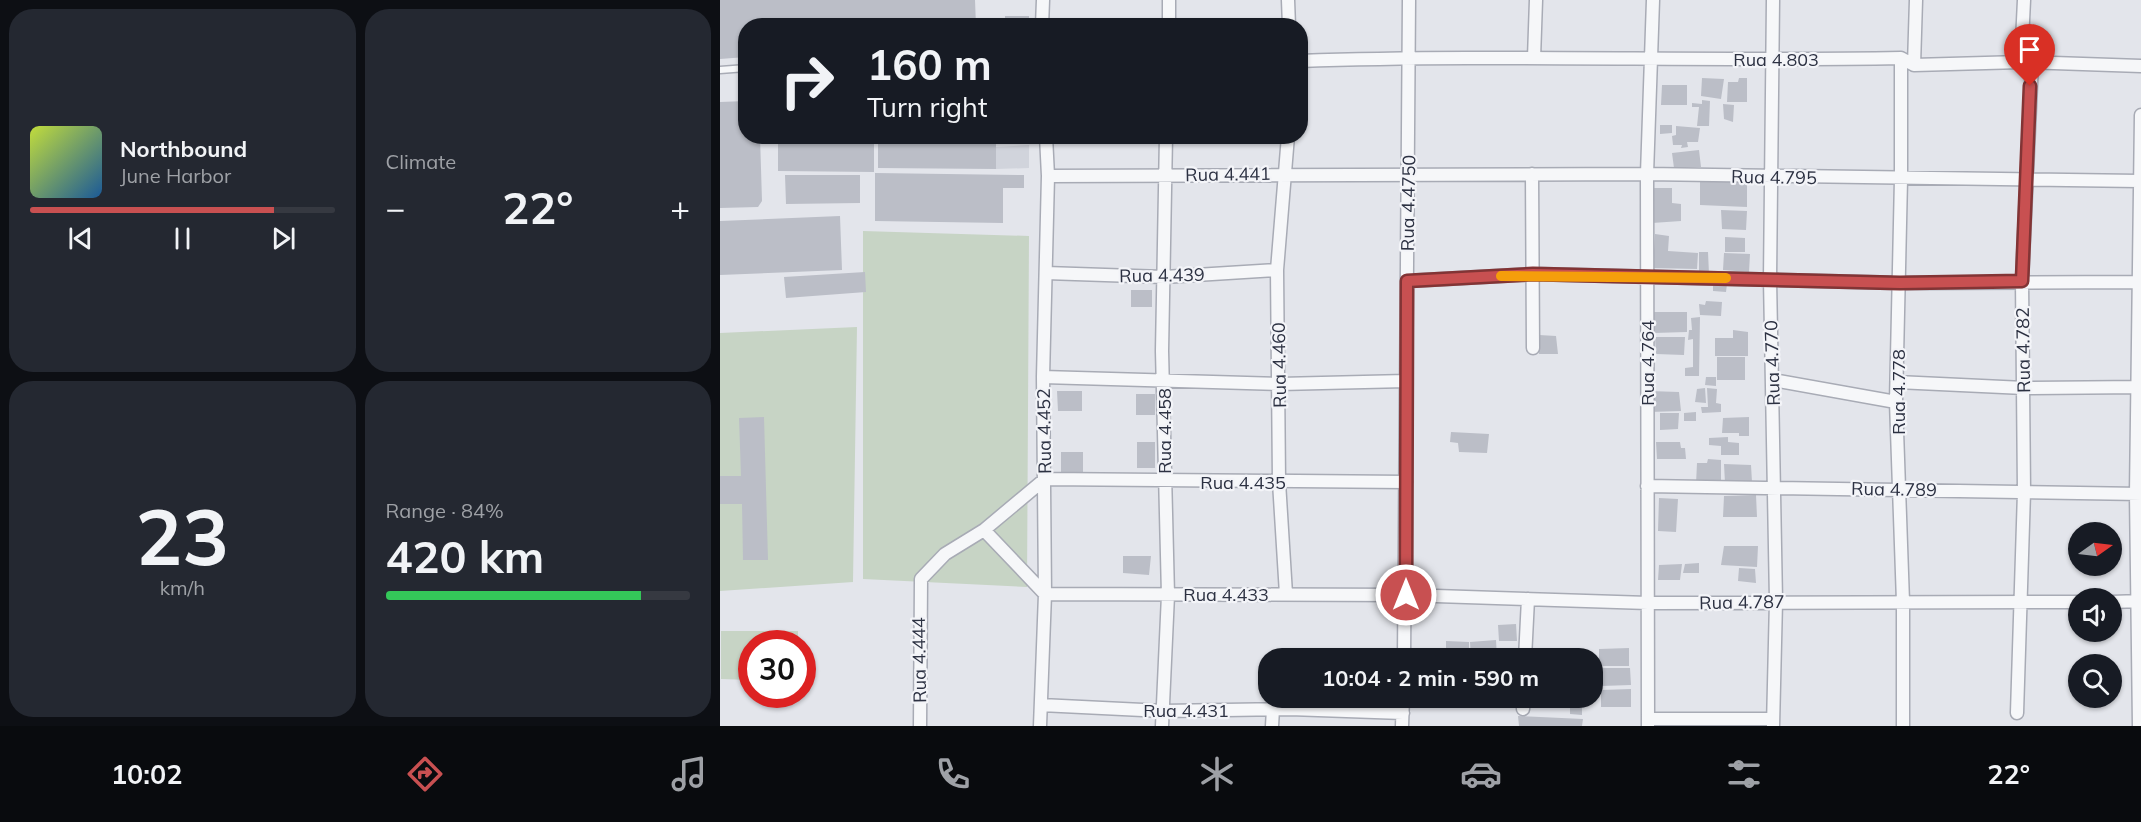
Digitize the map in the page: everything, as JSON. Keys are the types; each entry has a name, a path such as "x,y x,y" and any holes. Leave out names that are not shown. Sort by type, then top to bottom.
{"street":[{"path":"1042,18 1043,0"},
{"path":"1169,0 1169,18"},
{"path":"1288,0 1289,18"},
{"name":"Rua 4.4750","path":"1404,648 1409,0"},
{"path":"1534,58 1536,0"},
{"name":"Rua 4.764","path":"1648,723 1647,174 1653,58 1653,0"},
{"name":"Rua 4.770","path":"1773,0 1770,279 1776,601 1773,722"},
{"path":"1914,65 1916,0"},
{"name":"Rua 4.782","path":"2017,713 2024,492 2022,281 2026,62 2024,0"},
{"name":"Rua 4.803","path":"1308,61 1409,57 1773,60 1901,58 1914,65 2026,62 2141,66"},
{"name":"Rua 4.778","path":"1901,58 1900,283 1896,402 1903,602 1903,726"},
{"path":"2140,723 2137,282 2141,115"},
{"name":"Rua 4.452","path":"1040,726 1045,594 1043,377 1048,176 1046,144"},
{"name":"Rua 4.458","path":"1162,726 1168,595 1164,482 1166,144"},
{"name":"Rua 4.460","path":"1286,594 1278,482 1280,384 1277,270 1279,222 1288,144"},
{"name":"Rua 4.441","path":"1048,176 1408,174"},
{"name":"Rua 4.795","path":"1408,174 1647,174 2139,181"},
{"path":"1532,174 1533,348"},
{"name":"Rua 4.439","path":"1046,273 1164,277 1277,270"},
{"path":"1407,281 1533,274 1900,283 2137,282"},
{"path":"1043,377 1280,384 1406,381"},
{"path":"1773,380 1896,402"},
{"path":"1896,382 2024,388 2139,387"},
{"path":"1045,479 984,530 1045,594"},
{"name":"Rua 4.435","path":"1045,479 1164,482 1406,482"},
{"name":"Rua 4.789","path":"1647,486 1900,488 2138,494"},
{"name":"Rua 4.444","path":"920,726 919,594 921,579 945,554 984,530"},
{"name":"Rua 4.433","path":"1045,594 1406,595"},
{"name":"Rua 4.787","path":"1406,595 1648,603 2068,602"},
{"path":"1526,648 1528,599"},
{"path":"2122,602 2140,601"},
{"name":"Rua 4.431","path":"1041,705 1163,711 1273,709 1403,720"},
{"path":"1272,726 1273,709"},
{"path":"1648,723 1773,722"}],"lane":[{"path":"720,70 738,69"}],"shaded area":[{"path":"1029,145 1029,168 996,169 996,147"}],"green space":[{"path":"863,231 1029,236 1027,587 863,579"},
{"path":"857,327 853,582 720,591 720,333"},
{"path":"721,631 738,631 738,680 721,679"}],"building":[{"path":"720,0 975,0 976,18 738,18 738,58 720,59"},
{"path":"1005,16 1029,16 1029,18 1005,18"},
{"path":"1702,78 1724,79 1721,99 1701,96"},
{"path":"1739,78 1747,78 1747,102 1727,102 1728,82 1738,82"},
{"path":"1662,85 1687,85 1687,105 1661,105"},
{"path":"1702,100 1710,101 1709,126 1697,126 1699,107 1692,107 1692,103 1702,104"},
{"path":"738,101 738,144 760,144 762,201 758,207 720,208 720,102"},
{"path":"1723,104 1734,105 1733,122 1724,119"},
{"path":"1660,125 1672,125 1672,133 1660,134"},
{"path":"1676,126 1700,128 1698,142 1687,142 1688,147 1681,148 1682,145 1673,145 1672,136 1676,135"},
{"path":"778,144 874,144 874,172 778,171"},
{"path":"878,144 996,144 996,169 878,168"},
{"path":"1699,150 1701,167 1674,168 1672,153"},
{"path":"875,173 1024,175 1024,188 1003,188 1003,223 875,221"},
{"path":"785,175 860,175 860,203 786,204"},
{"path":"1700,181 1747,182 1747,207 1700,205"},
{"path":"1652,188 1672,188 1672,203 1681,204 1681,221 1652,223"},
{"path":"1721,210 1747,211 1746,230 1722,229"},
{"path":"840,216 842,270 720,275 720,221"},
{"path":"1655,234 1669,236 1668,251 1698,253 1697,269 1653,268"},
{"path":"1725,237 1745,238 1745,252 1725,252"},
{"path":"1699,252 1708,252 1709,274 1699,274"},
{"path":"1724,253 1750,254 1749,272 1723,270"},
{"path":"865,272 866,292 786,298 784,277"},
{"path":"1713,284 1727,284 1726,292 1713,291"},
{"path":"1131,290 1152,290 1152,307 1131,307"},
{"path":"1706,301 1722,302 1721,316 1700,315 1699,304 1705,305"},
{"path":"1653,312 1687,312 1687,332 1653,333"},
{"path":"1700,317 1699,376 1685,376 1685,368 1693,367 1693,339 1688,340 1689,330 1692,330 1691,318"},
{"path":"1733,330 1748,332 1748,356 1715,356 1715,338 1733,338"},
{"path":"1539,335 1556,336 1558,354 1539,354"},
{"path":"1655,337 1685,337 1684,355 1656,354"},
{"path":"1717,357 1745,357 1745,380 1717,380"},
{"path":"1706,377 1716,377 1716,386 1705,385"},
{"path":"1705,388 1706,403 1695,402 1697,389"},
{"path":"1707,388 1717,389 1716,403 1721,404 1721,412 1702,413 1701,407 1708,407"},
{"path":"1057,391 1082,391 1082,411 1058,411"},
{"path":"1649,391 1679,392 1681,411 1649,412"},
{"path":"1136,394 1155,394 1155,415 1136,415"},
{"path":"1696,412 1696,421 1684,421 1684,413"},
{"path":"1660,413 1679,413 1678,429 1660,430"},
{"path":"764,417 768,560 743,560 742,504 720,504 720,476 741,476 739,418"},
{"path":"1749,417 1749,436 1739,436 1739,433 1722,433 1723,418"},
{"path":"1451,432 1489,434 1487,453 1459,452 1458,443 1450,442"},
{"path":"1728,437 1728,442 1739,443 1739,455 1721,455 1721,446 1709,445 1709,438"},
{"path":"1137,442 1155,442 1155,468 1137,468"},
{"path":"1656,442 1680,442 1681,448 1685,448 1686,459 1657,459"},
{"path":"1061,452 1083,452 1083,473 1061,473"},
{"path":"1708,459 1721,460 1721,484 1696,484 1697,463 1707,463"},
{"path":"1724,464 1751,465 1752,482 1725,483"},
{"path":"1756,495 1757,517 1723,517 1724,496"},
{"path":"1659,498 1678,499 1676,532 1658,531"},
{"path":"1724,546 1758,546 1757,567 1721,565"},
{"path":"1123,556 1151,556 1149,575 1123,573"},
{"path":"1699,563 1699,573 1683,573 1685,564"},
{"path":"1682,564 1680,580 1658,580 1659,565"},
{"path":"1739,568 1755,569 1756,583 1738,581"},
{"path":"1516,624 1517,641 1499,641 1498,625"},
{"path":"1496,640 1496,648 1470,648 1470,642"},
{"path":"1446,641 1469,642 1469,648 1446,648"},
{"path":"1629,648 1629,666 1603,666 1603,649"},
{"path":"1603,668 1630,668 1631,685 1603,686"},
{"path":"1631,689 1631,707 1603,707 1603,690"},
{"path":"1570,708 1582,708 1582,715 1570,714"},
{"path":"1518,716 1583,719 1582,726 1519,726"}],"slow traffic":[{"path":"1501,276 1533,274 1726,278"}],"route":[{"path":"1406,595 1407,281 1533,274 1900,283 2022,281 2030,86"}]}
